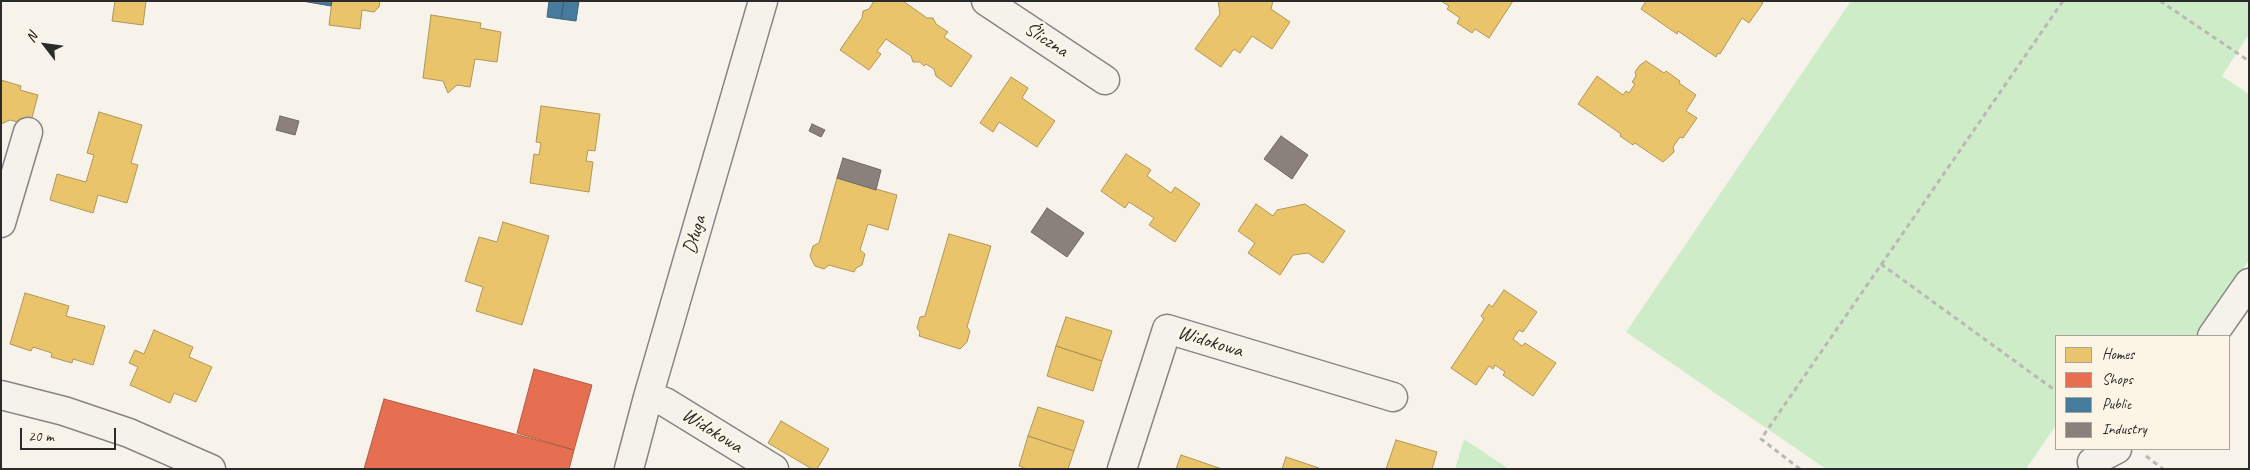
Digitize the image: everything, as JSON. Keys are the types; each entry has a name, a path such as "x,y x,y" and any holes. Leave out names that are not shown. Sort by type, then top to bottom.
{"street":[{"name":"Długa","path":"630,469 648,397 763,1"},
{"name":"Śliczna","path":"986,1 1105,80"},
{"path":"1,222 28,132"},
{"path":"2213,335 2249,283"},
{"name":"Widokowa","path":"1122,469 1167,329 1393,397"},
{"path":"1,394 64,411 129,433 211,469"},
{"name":"Widokowa","path":"648,397 665,402 774,469"},
{"path":"2092,462 2130,451"}],"path":[{"path":"1800,469 1760,439 2063,1"},
{"path":"2160,1 2249,62"},
{"path":"1882,264 2055,390"},
{"path":"2130,451 2163,469"}],"green space":[{"path":"1851,1 2249,1 2249,34 2222,76 2249,94 2249,260 2198,335 2055,335 2055,426 2026,469 1826,469 1626,332"},
{"path":"1464,439 1509,469 1455,469"}],"building: Homes":[{"path":"115,1 146,1 143,25 112,21"},
{"path":"332,1 380,1 379,7 374,12 362,10 360,29 329,25"},
{"path":"874,1 903,1 927,18 933,18 936,24 948,32 944,37 972,56 951,87 936,76 934,69 926,64 924,66 920,62 913,62 911,56 886,39 877,51 881,54 869,70 840,50 862,18 863,11 869,9"},
{"path":"1218,1 1273,1 1271,9 1290,22 1272,49 1252,36 1240,53 1234,49 1221,67 1195,49 1220,14"},
{"path":"1441,1 1513,1 1489,38 1475,29 1472,33 1457,23 1460,18 1447,9 1449,6"},
{"path":"1646,1 1760,1 1763,3 1749,23 1742,18 1720,54 1718,53 1716,57 1678,31 1677,34 1641,9"},
{"path":"431,15 481,23 480,28 501,32 497,62 475,59 470,87 457,85 448,93 443,81 423,78"},
{"path":"1646,61 1664,73 1666,71 1696,95 1686,111 1697,118 1683,138 1680,137 1673,147 1674,152 1663,162 1635,143 1633,145 1620,136 1621,134 1578,104 1597,76 1623,95 1626,91 1629,93 1635,84 1632,82 1636,76 1635,72"},
{"path":"1011,77 1028,88 1022,98 1055,121 1037,147 999,122 993,132 980,123"},
{"path":"1,80 21,86 20,90 38,95 30,125 10,120 1,124"},
{"path":"541,106 600,114 595,151 588,150 586,161 593,162 589,192 530,183 534,154 539,155 541,143 536,142"},
{"path":"99,112 142,125 131,163 138,165 127,203 98,195 93,213 50,200 57,174 86,182 94,155 87,153"},
{"path":"1126,154 1151,170 1147,176 1171,193 1175,187 1200,204 1175,242 1149,225 1154,218 1129,202 1125,208 1101,191"},
{"path":"837,178 897,195 888,230 868,224 860,250 865,254 862,265 856,268 854,272 829,265 824,269 815,266 810,256 813,246 819,243"},
{"path":"1256,204 1273,216 1277,210 1305,204 1345,231 1323,263 1308,253 1293,255 1280,275 1248,253 1255,243 1238,231"},
{"path":"503,222 549,236 522,325 476,311 483,287 465,281 479,237 497,242"},
{"path":"949,234 991,246 967,327 970,331 967,342 960,349 919,336 920,332 917,328 920,317 925,316"},
{"path":"1504,290 1537,312 1523,332 1519,330 1513,339 1522,346 1525,343 1556,363 1533,396 1503,375 1505,372 1495,365 1493,369 1489,366 1476,385 1451,368 1484,319 1481,316 1489,304 1492,307"},
{"path":"25,293 69,306 66,316 105,326 93,365 73,359 72,363 51,357 52,353 33,347 31,351 10,344"},
{"path":"1066,317 1112,331 1102,361 1056,346"},
{"path":"154,330 193,347 189,357 212,367 196,402 174,393 170,403 130,385 138,367 129,363 135,350 144,354"},
{"path":"1056,346 1102,361 1093,391 1047,376"},
{"path":"1038,407 1084,421 1074,451 1028,436"},
{"path":"781,421 829,449 817,469 812,469 768,443"},
{"path":"1028,436 1074,451 1068,469 1027,469 1019,466"},
{"path":"1396,440 1437,452 1432,469 1386,469"},
{"path":"1181,455 1222,469 1176,469"},
{"path":"1286,457 1319,468 1319,469 1282,469"}],"building: Shops":[{"path":"534,369 592,385 574,450 517,433"},
{"path":"384,399 574,450 569,469 364,469"}],"building: Public":[{"path":"302,1 332,1 331,6"},
{"path":"549,1 564,1 561,19 547,17"},
{"path":"564,1 579,1 576,21 561,19"}],"building: Industry":[{"path":"280,116 299,121 295,135 276,130"},
{"path":"812,124 825,130 821,137 809,131"},
{"path":"1281,136 1308,155 1292,179 1264,159"},
{"path":"843,158 881,170 876,190 837,178"},
{"path":"1047,208 1084,233 1067,257 1031,232"}]}
